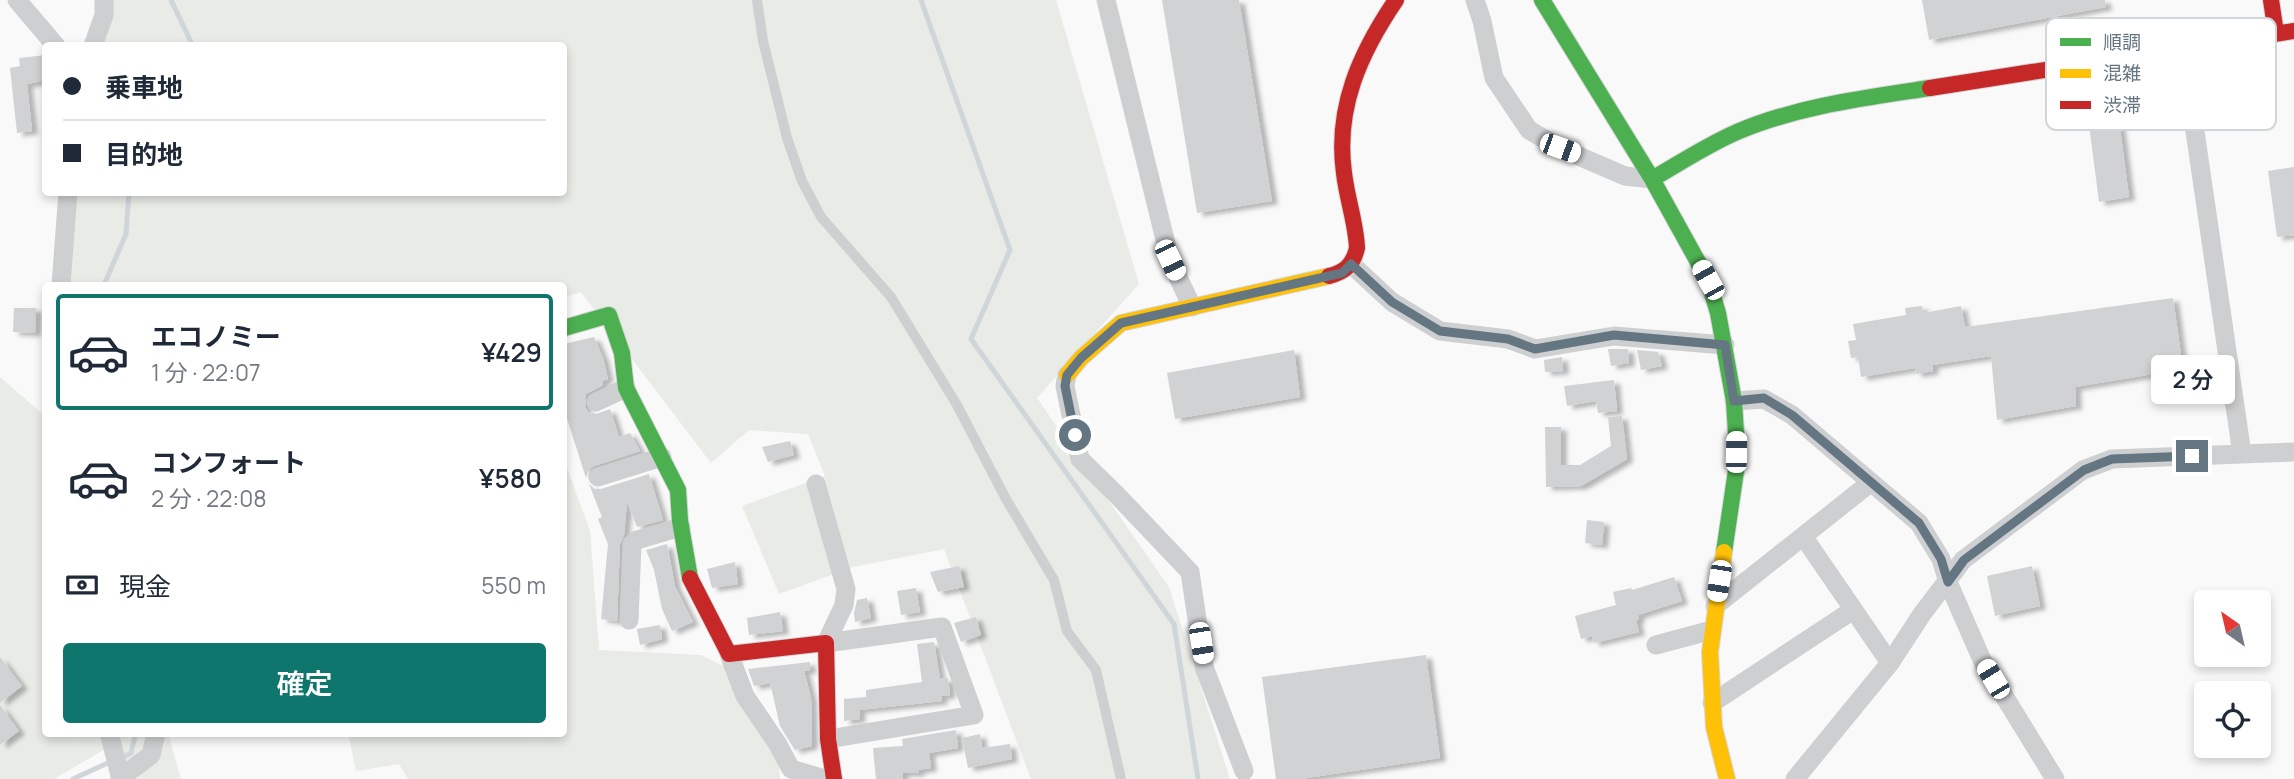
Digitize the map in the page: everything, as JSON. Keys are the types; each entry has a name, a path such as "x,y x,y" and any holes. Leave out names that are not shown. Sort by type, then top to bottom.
{"street":[{"path":"17,0 53,42"},
{"path":"94,42 104,15 104,0"},
{"path":"1106,0 1170,260 1192,307"},
{"path":"1244,771 1204,667 1189,572 1080,458 1065,386 1067,375 1081,358 1121,323 1342,273 1351,264 1357,244 1343,176 1342,135 1348,93 1359,61 1374,32 1396,0"},
{"path":"1475,0 1494,78 1528,131 1625,176 1652,179 1719,140 1818,107 2046,70"},
{"path":"1542,0 1652,179 1708,280 1725,345 1734,401 1736,471 1710,652 1714,727 1727,779"},
{"path":"2271,0 2274,18"},
{"path":"2276,33 2294,31"},
{"path":"2195,130 2242,454"},
{"path":"61,282 68,196"},
{"path":"1351,264 1392,302 1440,331 1508,339 1535,349 1614,335 1725,345"},
{"path":"567,327 609,315 622,353 625,388 678,491 691,583 729,654 745,696 791,769 825,779"},
{"path":"596,402 625,388"},
{"path":"1734,401 1764,398 1783,410 1919,523 1941,559 1948,582 1982,660 2055,779"},
{"path":"1794,779 1890,663 1922,614 1964,560 2084,470 2112,459 2294,452"},
{"path":"598,477 662,457"},
{"path":"1715,606 1870,483"},
{"path":"816,484 846,589 844,605 826,643 828,739 834,779"},
{"path":"629,620 632,544 637,540 681,527"},
{"path":"1803,536 1890,663"},
{"path":"1712,703 1853,610"},
{"path":"729,654 942,627 974,715 828,739"},
{"path":"1656,645 1713,631"},
{"path":"110,737 121,778 151,755 155,737"}],"lane":[{"path":"757,0 763,41 787,138 802,181 821,217 891,297 957,405 1006,499 1054,580 1068,631 1097,670 1121,779"}],"shaded area":[{"path":"102,0 1056,0 1139,284 1037,398 1169,587 1230,779 1031,779 944,549 853,567 779,594 742,506 825,476 808,434 749,430 711,463 581,292 567,296 567,282 67,282 68,196 567,196 567,42 87,42"},
{"path":"0,377 42,413 42,737 169,737 181,779 129,779 119,741 54,779 0,779"},
{"path":"567,468 590,531 599,650 701,655 739,674 777,743 780,779 408,779 399,764 356,771 349,737 567,737"}],"building":[{"path":"1162,0 1239,0 1272,201 1197,213"},
{"path":"1922,0 2105,0 2106,7 1929,40"},
{"path":"42,55 42,81 27,84 32,131 17,133 10,68 20,66 19,58"},
{"path":"2090,130 2120,130 2129,197 2099,202"},
{"path":"2294,167 2294,235 2277,237 2268,171"},
{"path":"2173,298 2183,369 2075,387 2076,406 1997,420 1991,356 1932,365 1933,371 1916,374 1915,368 1861,377 1858,357 1851,358 1848,341 1856,340 1853,324 1906,315 1905,308 1922,306 1923,313 1961,306 1965,327"},
{"path":"14,308 36,308 35,333 13,332"},
{"path":"594,337 608,379 602,381 603,385 586,394 585,407 588,412 596,414 610,409 619,437 630,433 640,451 594,466 589,469 586,478 567,418 567,343"},
{"path":"1608,349 1628,349 1629,363 1611,366"},
{"path":"1294,350 1300,397 1175,419 1167,373"},
{"path":"1637,350 1658,352 1662,366 1641,370"},
{"path":"1562,357 1563,371 1545,372 1544,360"},
{"path":"1614,380 1617,411 1598,413 1596,401 1567,406 1564,386"},
{"path":"1622,416 1627,459 1581,486 1546,487 1545,427 1561,427 1561,465 1580,465 1611,446 1608,417"},
{"path":"790,441 794,455 768,462 762,447"},
{"path":"649,474 663,520 637,527 627,502 624,535 620,544 617,621 601,619 608,544 598,519 602,517 589,484 595,489 601,489"},
{"path":"1587,520 1604,522 1602,545 1585,543"},
{"path":"667,544 675,586 693,622 672,631 662,609 654,570 646,550"},
{"path":"735,562 738,584 712,588 707,569"},
{"path":"959,566 964,587 938,592 930,572"},
{"path":"2032,566 2040,606 1995,616 1987,576"},
{"path":"1674,577 1682,601 1638,615 1639,619 1636,620 1639,632 1594,643 1592,636 1581,639 1575,616 1616,605 1613,592 1632,590"},
{"path":"916,588 920,612 901,615 897,591"},
{"path":"867,598 871,618 855,622 857,600"},
{"path":"780,612 783,631 749,635 747,618"},
{"path":"976,617 981,635 961,642 954,623"},
{"path":"660,625 662,639 640,645 637,629"},
{"path":"934,642 940,679 948,678 950,695 941,696 942,701 859,710 860,719 844,721 844,699 866,697 866,690 922,682 917,644"},
{"path":"1426,655 1440,758 1300,779 1276,779 1262,677"},
{"path":"0,657 22,686 0,703"},
{"path":"810,662 810,670 804,671 811,698 812,746 795,750 780,726 770,683 754,686 748,669"},
{"path":"0,705 19,731 0,745"},
{"path":"956,730 958,748 929,753 931,768 918,770 919,773 902,773 903,779 876,779 873,748 903,746 902,739"},
{"path":"980,734 982,748 1010,744 1012,759 968,768 962,738"}],"waterway":[{"path":"171,0 191,42"},
{"path":"921,0 1010,250 971,339 1174,624 1198,779"},
{"path":"105,282 126,234 129,196"},
{"path":"121,758 131,753 135,737"},
{"path":"73,779 112,761"}],"traffic: fast":[{"path":"1542,0 1652,179 1708,280 1718,313 1734,401 1736,433 1736,471 1724,552"},
{"path":"1652,179 1715,143 1760,123 1832,104 1930,88"},
{"path":"567,327 609,315 622,353 626,388 678,490 680,521 690,578"}],"traffic: slow":[{"path":"1067,375 1081,358 1121,323 1329,276"},
{"path":"1724,552 1710,652 1714,727 1727,779"}],"traffic: jam":[{"path":"1329,276 1348,267 1357,248 1345,183 1342,149 1347,104 1361,61 1396,0"},
{"path":"2271,0 2274,18"},
{"path":"2276,34 2294,31"},
{"path":"1930,88 2046,70"},
{"path":"690,578 729,654 826,643 828,739 834,779"}],"route":[{"path":"1075,435 1065,386 1067,375 1081,358 1121,323 1342,273 1351,264 1392,302 1440,331 1508,339 1535,349 1614,335 1725,345 1734,401 1764,398 1792,415 1919,523 1941,559 1948,582 1964,560 2084,470 2112,459 2192,456"}]}
